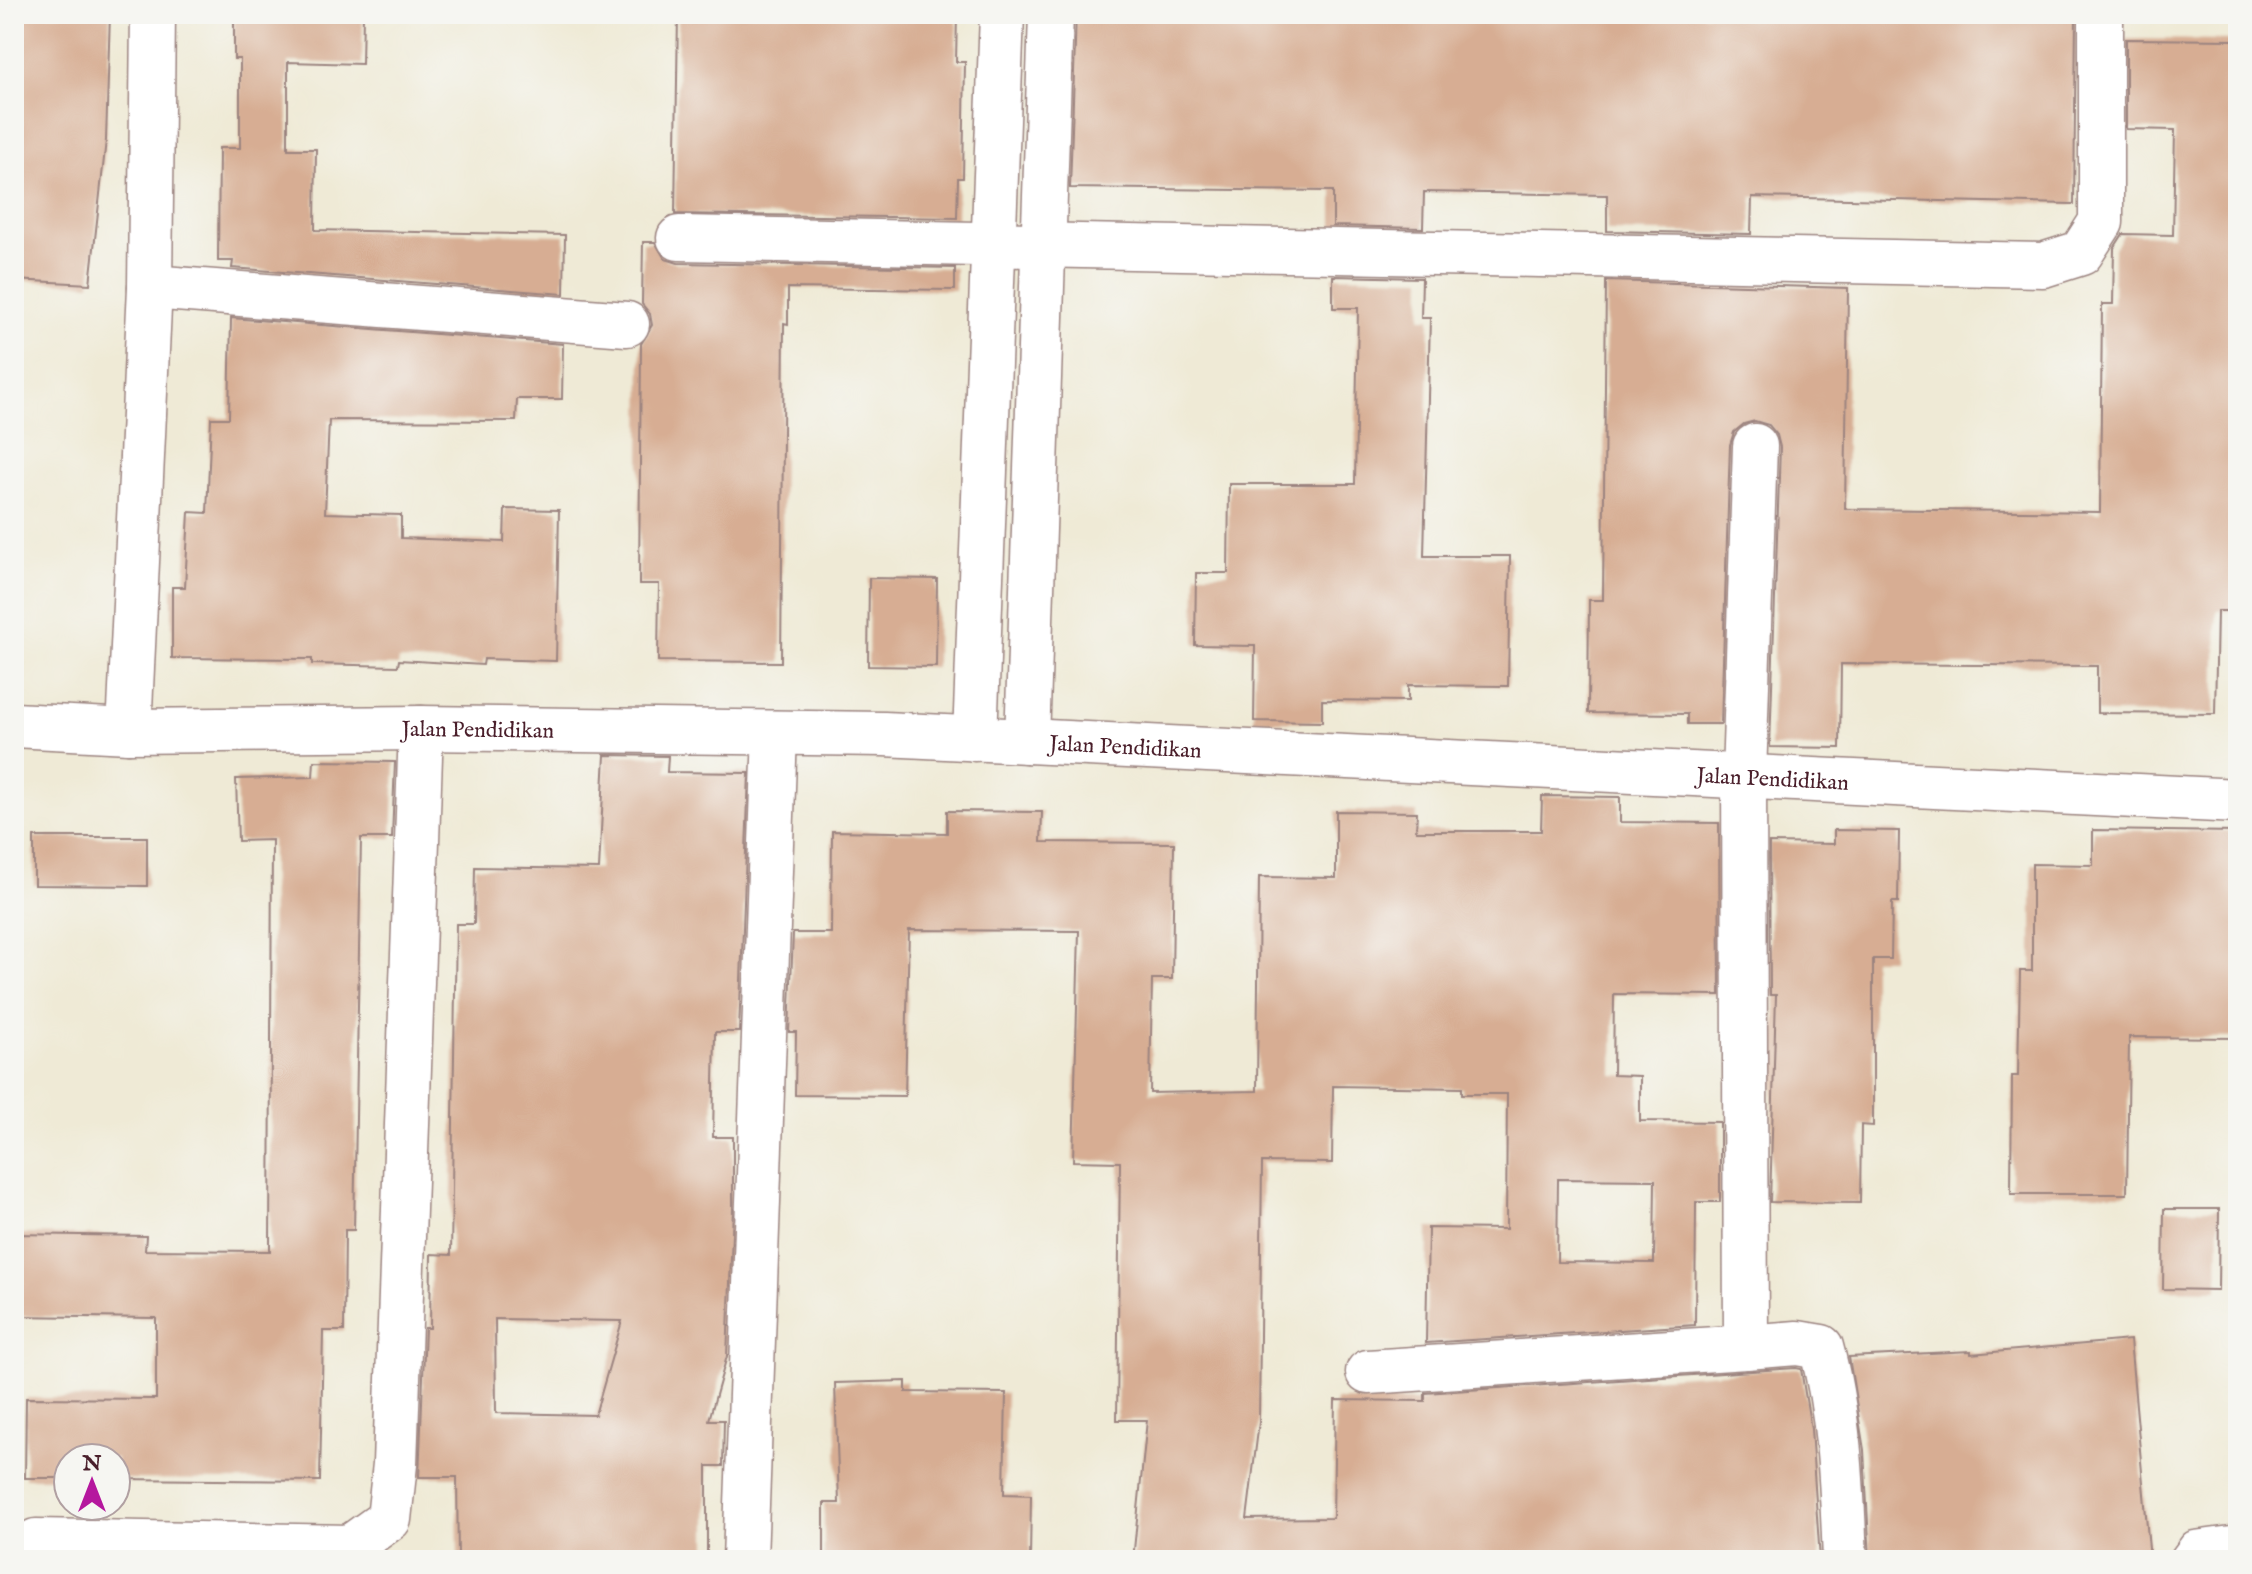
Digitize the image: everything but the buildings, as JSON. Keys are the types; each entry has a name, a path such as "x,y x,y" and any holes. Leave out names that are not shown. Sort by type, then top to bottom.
{"street":[{"path":"129,731 150,287 153,14"},
{"path":"975,739 1002,14"},
{"path":"1027,741 1051,14"},
{"path":"679,238 2043,265 2081,253 2101,222 2101,14"},
{"path":"150,287 627,324"},
{"path":"1746,1347 1744,776 1755,446"},
{"name":"Jalan Pendidikan","path":"14,725 129,731 421,728 975,739 2238,801"},
{"path":"15,1560 36,1541 350,1547 389,1519 395,1464 421,728"},
{"path":"745,1560 775,733"},
{"path":"1368,1372 1797,1343 1821,1347 1831,1383 1842,1479 1845,1560"}],"lane":[{"path":"2183,1560 2194,1545 2238,1539"}]}
